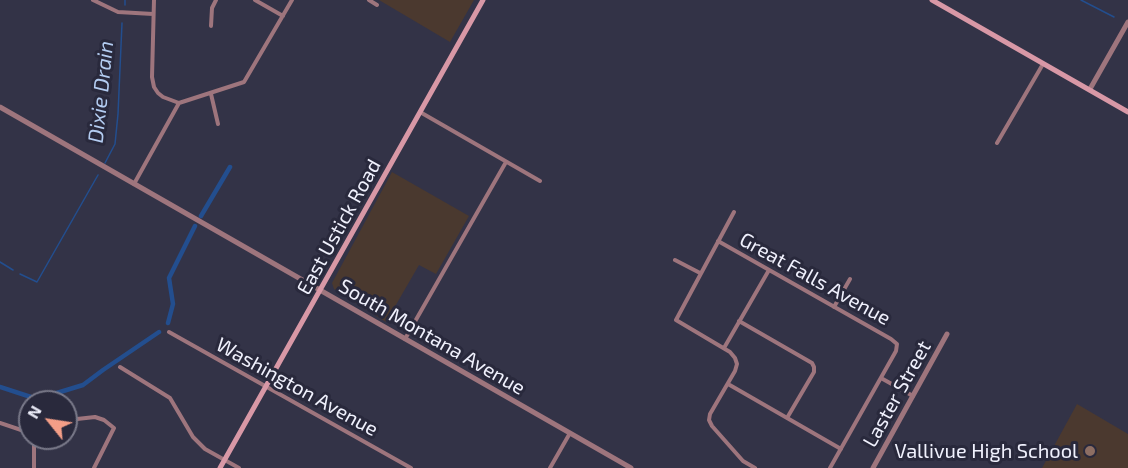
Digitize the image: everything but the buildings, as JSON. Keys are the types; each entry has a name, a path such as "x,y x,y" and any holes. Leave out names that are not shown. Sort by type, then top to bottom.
{"main road":[{"name":"East Ustick Road","path":"220,468 483,0"},
{"path":"932,0 1128,112"}],"street":[{"path":"93,0 118,12 153,14"},
{"path":"154,0 152,77 154,87 163,98 179,103 244,82 292,0"},
{"path":"211,26 212,8 216,0"},
{"path":"255,0 283,16"},
{"path":"369,0 377,5"},
{"path":"1090,90 1128,22"},
{"path":"997,143 1044,63"},
{"path":"211,94 218,124"},
{"path":"134,184 179,103"},
{"name":"South Montana Avenue","path":"0,107 631,468"},
{"path":"420,112 540,181"},
{"path":"405,339 506,162"},
{"path":"734,212 699,273 676,320 724,348 735,358 737,364 710,420 712,426 743,461 755,468"},
{"name":"Great Falls Avenue","path":"718,241 897,344 896,351 881,378"},
{"path":"675,260 699,273"},
{"path":"724,348 769,270"},
{"path":"834,307 850,279"},
{"path":"739,321 812,363 814,367 814,372 787,418"},
{"name":"Washington Avenue","path":"169,332 411,468"},
{"name":"Laster Street","path":"873,468 947,334"},
{"path":"120,367 170,398 193,437 205,448 239,468"},
{"path":"830,468 881,378 913,396"},
{"path":"728,384 841,449"},
{"path":"78,419 95,417 104,420 114,428 94,468"},
{"path":"0,423 18,429"},
{"path":"550,468 570,433"},
{"path":"34,450 34,468"}],"shaded area":[{"path":"379,0 474,0 450,42"},
{"path":"392,172 469,216 436,274 419,265 386,322 334,289 332,283"},
{"name":"Vallivue High School","path":"1077,404 1128,434 1128,468 1042,468"}],"waterway":[{"name":"Dixie Drain","path":"125,0 125,5"},
{"name":"Dixie Drain","path":"1081,0 1114,17"},
{"name":"Dixie Drain","path":"105,163 115,144 122,23"},
{"path":"201,216 230,167"},
{"name":"Dixie Drain","path":"20,274 37,282 98,175"},
{"path":"168,323 173,304 169,278 195,226"},
{"name":"Dixie Drain","path":"0,262 13,270"},
{"path":"0,387 37,399 83,385 159,332"}],"place":[{"name":"Vallivue High School","path":"1090,451"}]}
